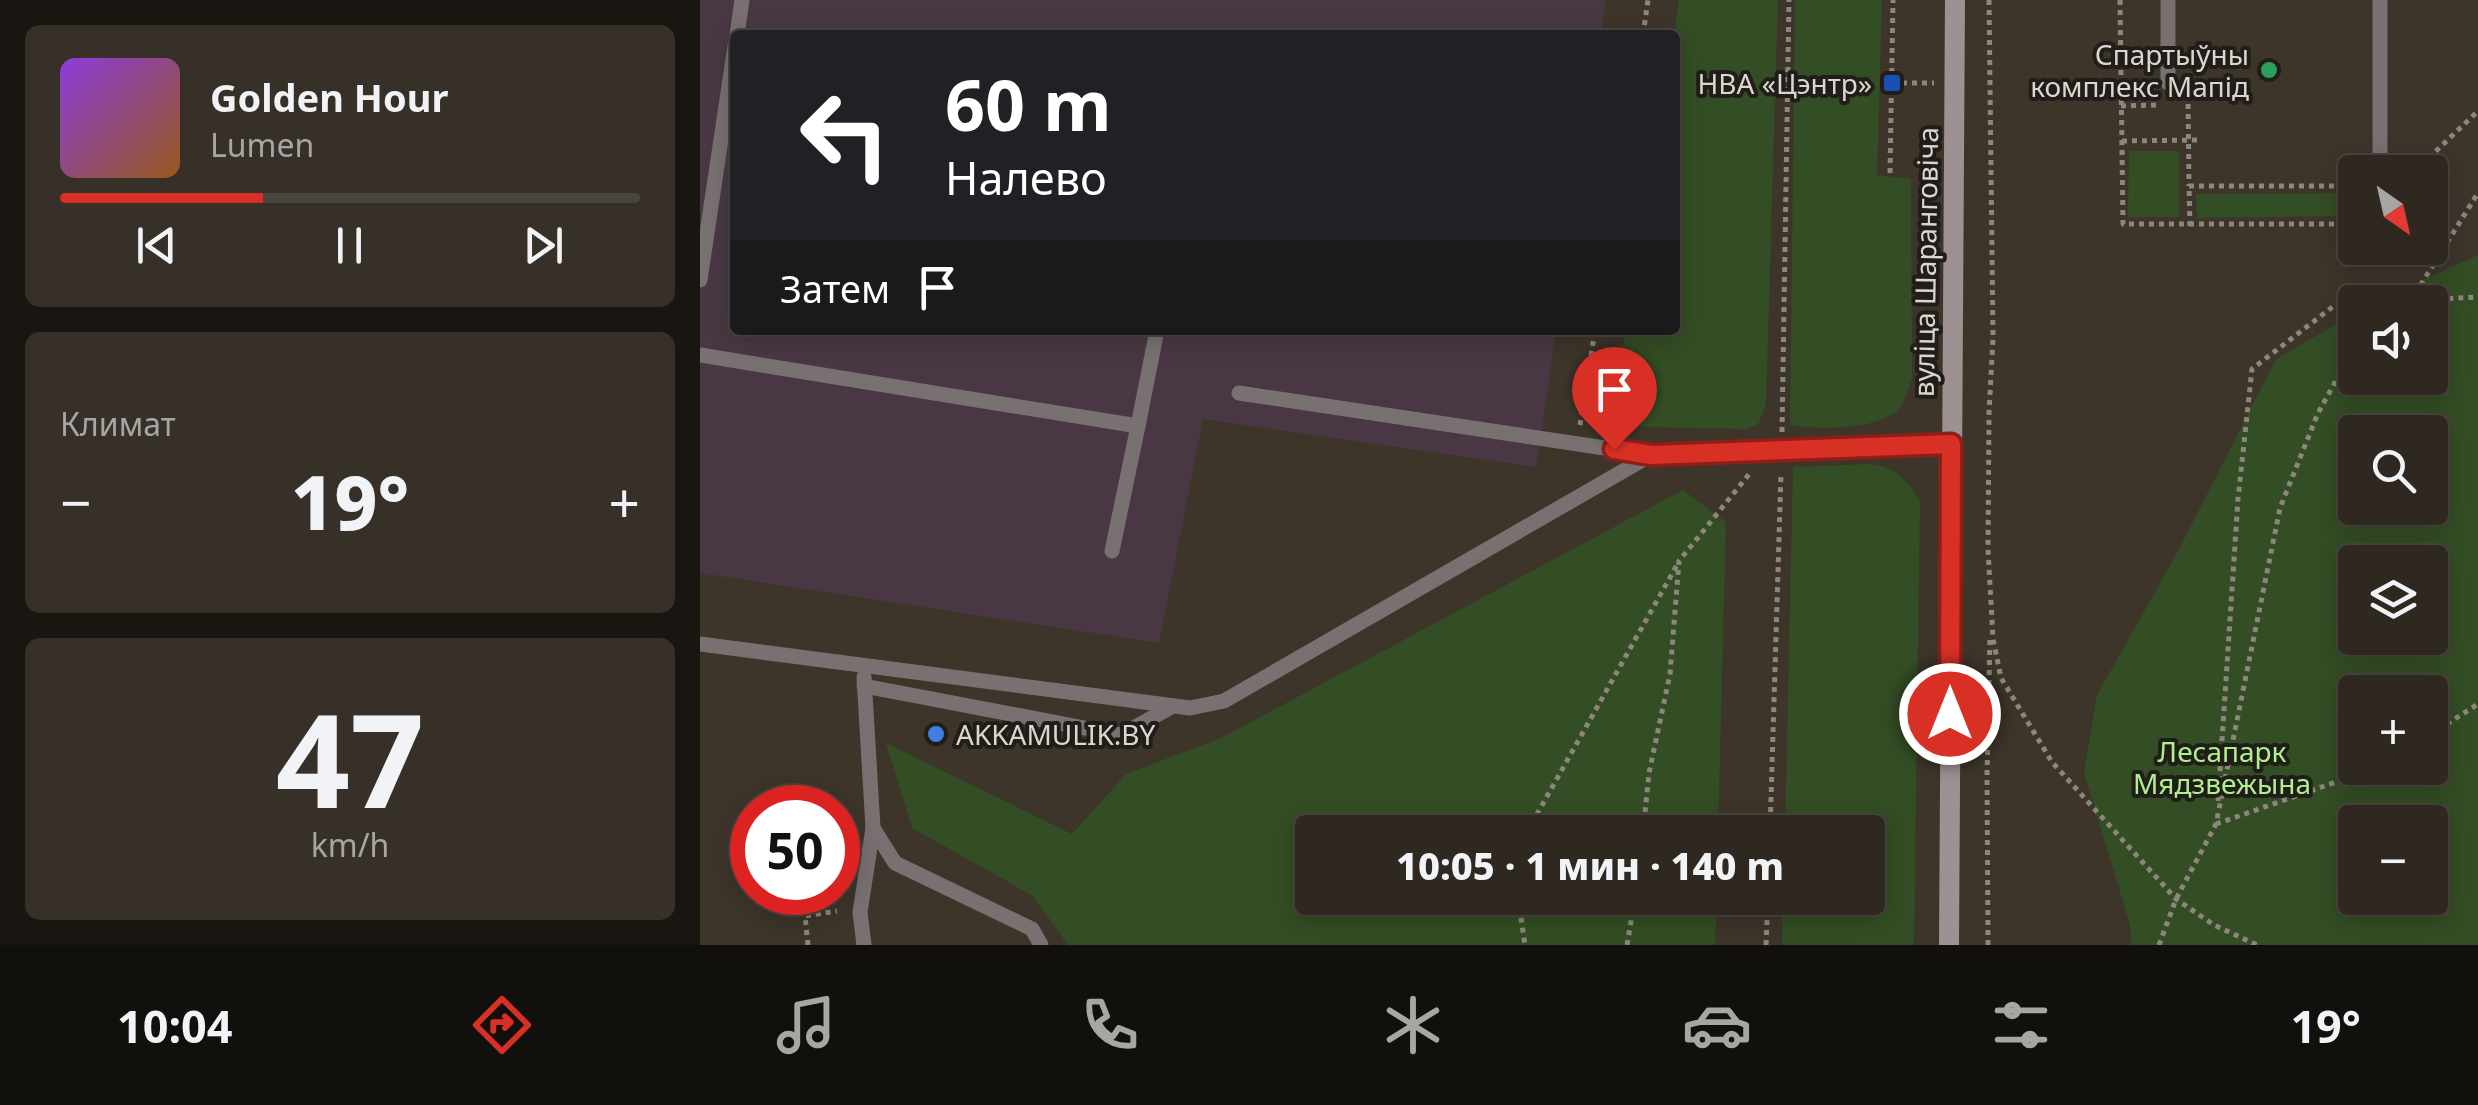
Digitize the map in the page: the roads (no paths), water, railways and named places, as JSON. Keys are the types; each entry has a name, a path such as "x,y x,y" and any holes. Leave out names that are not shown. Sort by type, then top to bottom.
{"main road":[{"name":"вуліца Шаранговіча","path":"1948,945 1955,0"}],"lane":[{"path":"738,30 742,0"},
{"path":"2168,0 2168,82"},
{"path":"2380,0 2380,154"},
{"path":"700,280 729,122"},
{"path":"1112,552 1156,335"},
{"path":"700,355 1138,426"},
{"path":"1239,393 1651,455 1951,444"},
{"path":"700,644 1190,708 1224,700 1651,455"},
{"path":"863,663 873,828 861,907 864,945"},
{"path":"864,686 1121,736 1173,706"},
{"path":"873,828 895,862 1032,929 1041,945"}],"place":[{"name":"Спартыўны комплекс Мапід","path":"2269,70"},
{"name":"НВА «Цэнтр»","path":"1892,83"},
{"name":"AKKAMULIK.BY","path":"936,734"}],"park label":[{"name":"Лесапарк Мядзвежына","path":"2222,767"}]}
